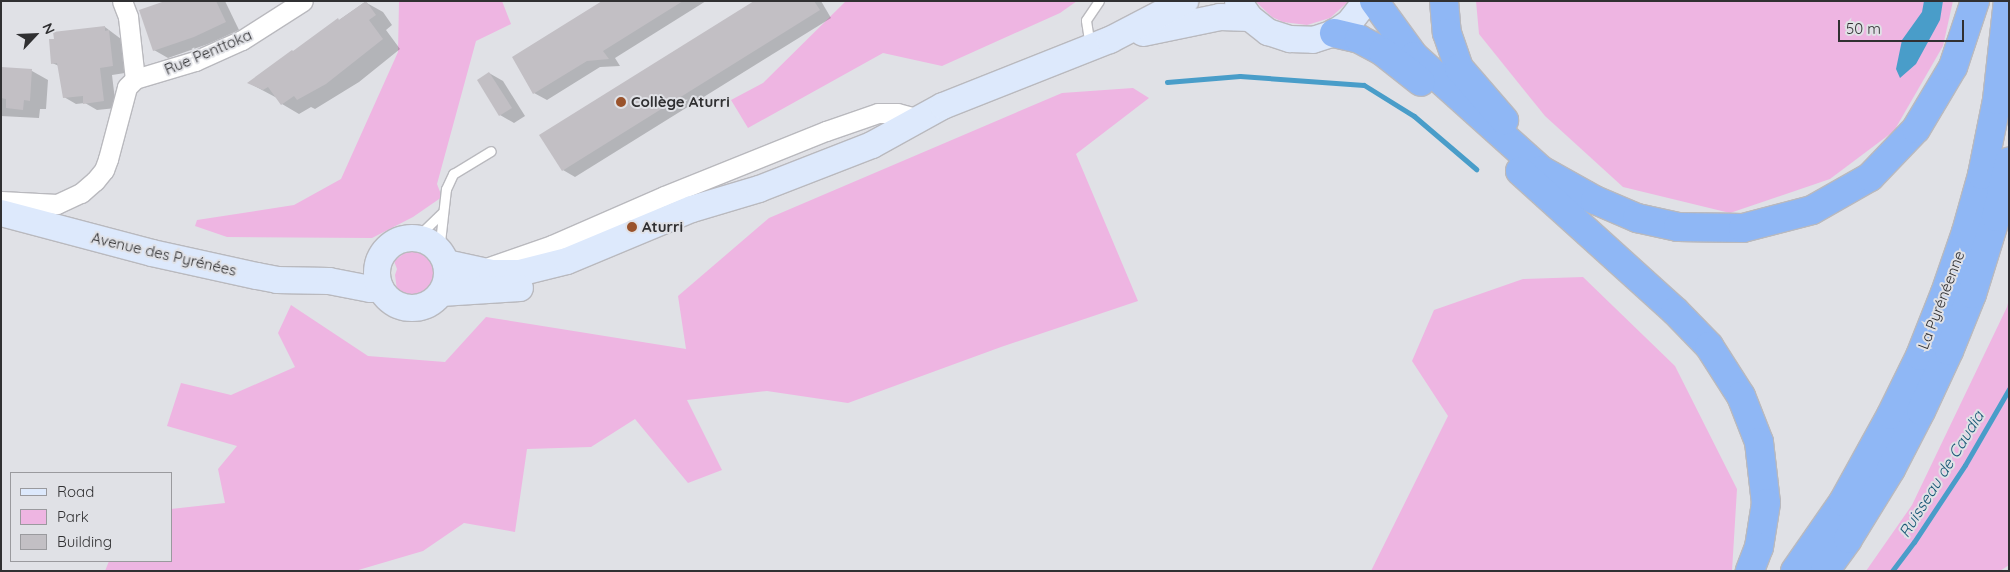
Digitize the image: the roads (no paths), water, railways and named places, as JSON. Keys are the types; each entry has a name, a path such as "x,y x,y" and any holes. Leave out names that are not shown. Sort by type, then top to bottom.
{"highway":[{"path":"1374,1 1414,56 1467,106 1541,170 1595,200 1637,218 1678,227 1743,228 1812,210 1870,177 1916,129 1953,67 1975,1"},
{"path":"1444,1 1446,33 1459,68 1520,137 1595,200"},
{"name":"La Pyrénéenne","path":"1795,571 1843,502 1892,414 1920,356 1945,293 1966,232 1982,176 1997,100 2008,1"},
{"path":"1334,33 1359,39 1383,52 1432,91 1675,311 1709,346 1741,396 1758,442 1766,503 1760,547 1750,571"},
{"name":"La Pyrénéenne","path":"1825,571 1848,539 1891,469 1921,412 1945,359 1972,294 1996,217 2009,162"}],"main road":[{"path":"442,257 447,275 441,293 428,304 411,308 393,303 380,288 377,274 379,259 394,242 405,238 427,241 442,257 477,270 492,273 518,273 543,269 591,253 692,209 759,189 872,145 968,95 1101,44 1185,1"},
{"path":"1101,44 1244,10 1268,32 1290,39 1313,40 1334,33 1349,23 1366,1"},
{"path":"441,293 513,290 573,275 721,212 759,189"},
{"name":"Avenue des Pyrénées","path":"1,213 152,253 277,280 328,281 380,288"},
{"name":"Avenue des Pyrénées","path":"328,281 379,259"}],"street":[{"path":"1,202 58,204 75,196 95,181 104,170 127,87 135,79 128,17 122,1"},
{"name":"Rue Penttoka","path":"135,79 194,62 242,40 289,12 303,1"},
{"path":"477,270 552,245 682,189 871,115 897,112 919,119"}],"lane":[{"path":"1099,1 1086,20 1101,44"},
{"path":"442,257 442,213 446,189 453,174 491,151"},
{"path":"416,238 442,213"}],"water":[{"path":"1924,1 1943,1 1940,20 1916,64 1900,78 1896,69 1902,40 1922,12"}],"waterway":[{"path":"1167,82 1240,76 1364,85 1414,116 1476,169"},
{"name":"Ruisseau de Caudia","path":"1892,571 1914,542 1965,465 2009,389"}],"place":[{"name":"Collège Aturri","path":"621,102"},
{"name":"Aturri","path":"632,227"}]}
